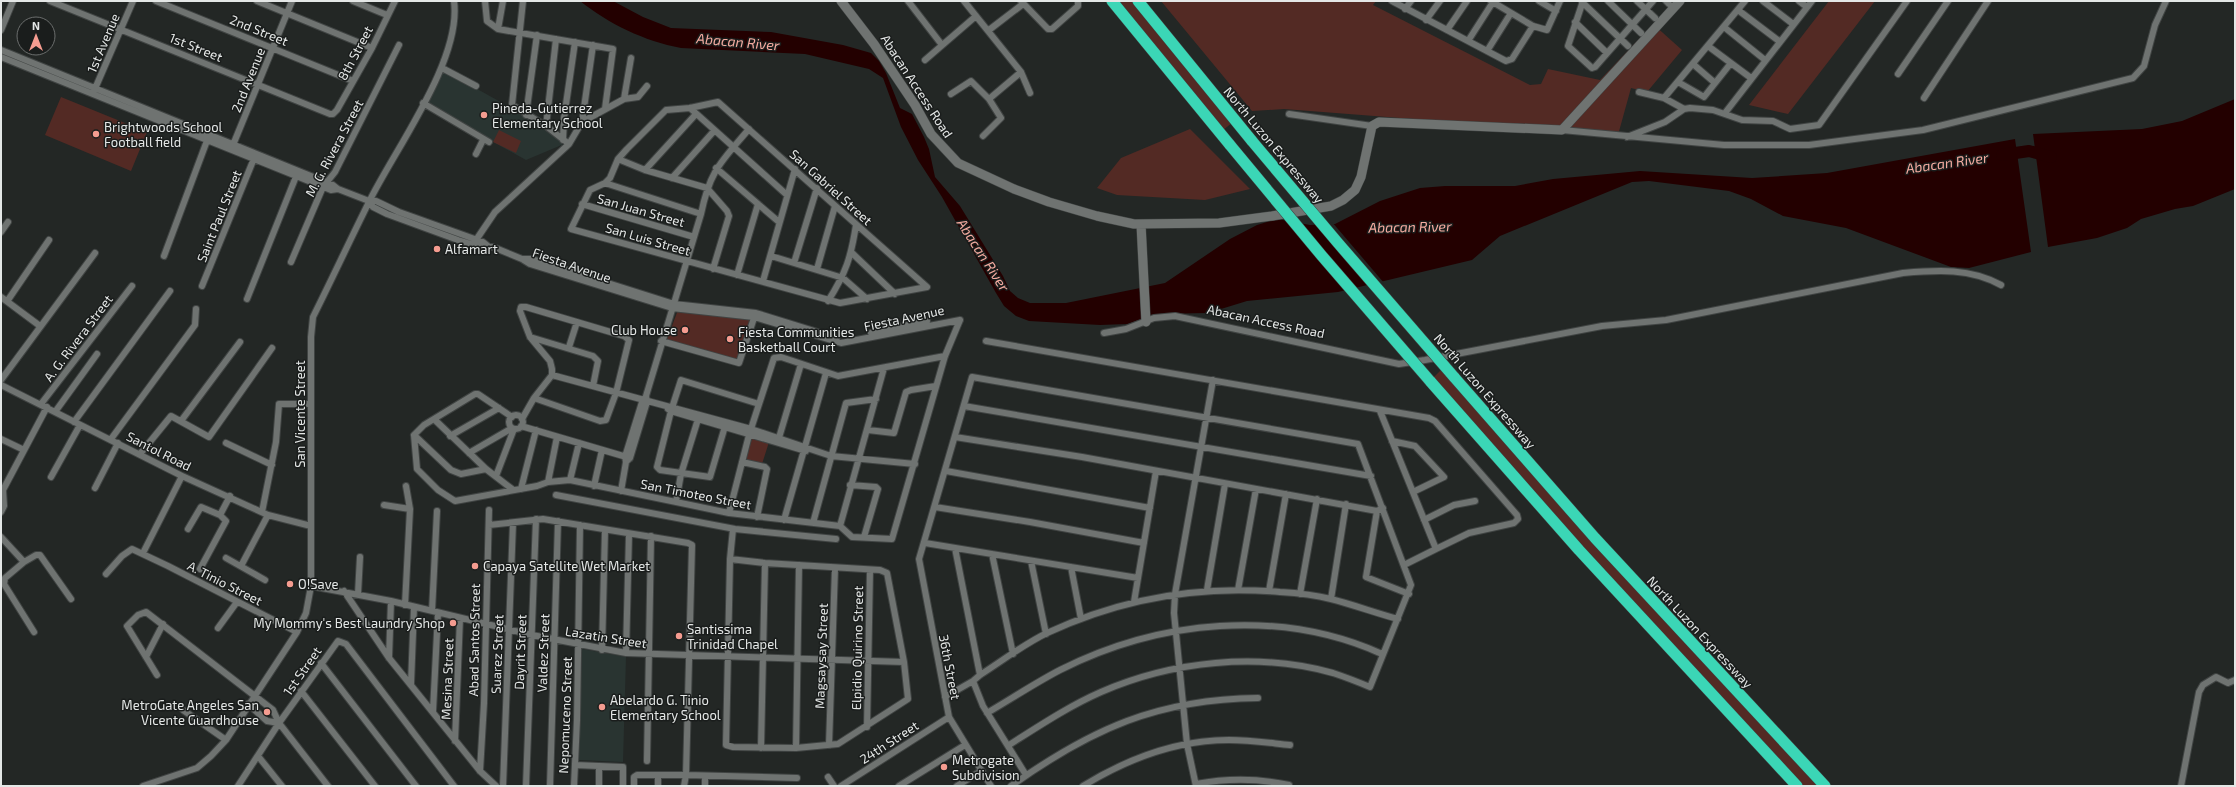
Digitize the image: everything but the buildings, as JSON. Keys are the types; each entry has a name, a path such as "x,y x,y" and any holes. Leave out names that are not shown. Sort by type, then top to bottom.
{"highway":[{"path":"1112,1 1322,256 1430,381 1579,550 1797,786"},
{"name":"North Luzon Expressway","path":"1138,1 1338,244 1454,377 1595,538 1825,786"}],"street":[{"path":"1,30 3,18 13,1"},
{"name":"1st Street","path":"50,1 259,84 328,114 334,114"},
{"name":"1st Avenue","path":"95,91 133,1"},
{"name":"2nd Street","path":"156,1 353,80"},
{"path":"257,1 372,48"},
{"name":"2nd Avenue","path":"233,145 292,1"},
{"path":"353,1 387,15"},
{"name":"8th Street","path":"334,114 372,48 395,1"},
{"name":"San Vicente Street","path":"143,786 197,768 211,756 226,740 254,694 297,632 306,613 311,586 310,337 313,316 369,201 442,68 452,31 454,1"},
{"path":"485,1 487,21 498,29 520,34 593,45 613,50 605,108"},
{"path":"498,29 503,1"},
{"path":"523,1 512,106 546,126 566,142"},
{"name":"Abacan Access Road","path":"841,1 874,44 915,106 931,134 958,163 985,176 1049,202 1141,228 1218,223 1331,206 1343,200 1355,190 1363,170 1372,126"},
{"path":"908,1 942,45"},
{"path":"964,1 989,30 1021,72 1030,93"},
{"path":"989,30 1022,3 1048,29 1052,29 1078,6 1078,1"},
{"path":"1392,1 1426,20 1509,61 1533,26"},
{"path":"1405,8 1411,1"},
{"path":"1426,20 1440,1"},
{"path":"1446,30 1467,1"},
{"path":"1468,41 1492,1 1533,26 1544,30 1549,29 1560,1"},
{"path":"1539,1 1556,11"},
{"path":"1608,1 1641,33"},
{"path":"1637,1 1655,18"},
{"path":"1628,46 1620,38 1583,2 1568,46 1592,68 1607,53 1620,38 1633,24 1653,1"},
{"path":"1562,130 1680,1"},
{"path":"1664,98 1745,1"},
{"path":"1763,1 1793,24"},
{"path":"1799,1 1807,7"},
{"path":"1725,113 1779,41 1812,1"},
{"path":"1626,137 1665,122 1684,109 1701,108 1725,113 1742,120 1773,121 1790,129 1819,125 1907,1"},
{"path":"1898,74 1948,1"},
{"path":"1924,98 1988,1"},
{"path":"1289,114 1372,126 1379,122 1562,130 1748,147 1809,145 1923,130 2125,81 2139,74 2144,66 2155,25 2166,1"},
{"path":"1738,10 1779,41"},
{"path":"1487,51 1511,13"},
{"path":"925,60 976,16"},
{"path":"1575,22 1607,53"},
{"path":"1724,27 1765,60"},
{"path":"526,115 537,36"},
{"path":"546,126 556,39"},
{"path":"566,142 564,118 575,42"},
{"name":"M. G. Rivera Street","path":"291,262 325,185 334,172 399,45"},
{"path":"582,122 593,45"},
{"path":"1708,46 1732,62 1751,78"},
{"path":"1,50 95,91 254,156"},
{"path":"1,57 95,91"},
{"path":"624,99 631,58"},
{"path":"1678,82 1701,98 1706,96 1732,62"},
{"path":"1693,64 1716,83"},
{"path":"442,68 476,86"},
{"path":"989,99 1021,72"},
{"path":"951,94 971,81 989,99 1001,118 983,136"},
{"path":"475,242 495,212 566,142 582,122 605,108 624,99 638,97 647,86"},
{"path":"1639,92 1664,98 1684,109"},
{"name":"San Luis Street","path":"720,103 714,102 690,108 666,110 618,159 614,173 605,183 590,190 570,226 572,229 686,262 763,281 828,301 840,303 927,287"},
{"path":"423,103 486,141 476,154"},
{"name":"San Gabriel Street","path":"720,103 927,287"},
{"path":"690,108 787,195"},
{"path":"645,170 696,114"},
{"path":"621,491 627,459 661,342 701,214 706,188 716,168 749,129"},
{"path":"672,178 714,131"},
{"path":"208,138 233,145 254,156"},
{"path":"164,256 208,138"},
{"name":"Fiesta Avenue","path":"254,156 369,201 373,207 459,237 490,246 522,259 532,259 556,270 673,306 755,315 841,341 959,318 945,356"},
{"name":"Saint Paul Street","path":"202,286 254,156"},
{"path":"618,159 645,170 706,188 729,213 713,269"},
{"path":"716,168 779,222"},
{"path":"763,281 795,169"},
{"path":"247,298 297,174"},
{"path":"605,183 701,214"},
{"path":"794,263 817,188"},
{"name":"San Juan Street","path":"582,204 694,237"},
{"path":"737,275 758,204"},
{"path":"817,269 835,206"},
{"path":"1,232 8,222"},
{"path":"828,301 843,278 852,253 856,224"},
{"path":"1141,228 1146,320"},
{"path":"8,300 49,240"},
{"path":"1,380 95,253"},
{"path":"852,253 895,294"},
{"path":"771,256 843,278 868,299"},
{"name":"Abacan Access Road","path":"1104,333 1126,329 1146,320 1160,316 1175,316 1399,364 1602,326 1666,320 1903,273 1934,270 1965,272 1985,276 2001,285"},
{"name":"A. G. Rivera Street","path":"2,489 24,450 44,406 132,286"},
{"path":"51,477 77,423 170,291"},
{"path":"1,297 8,300 40,326"},
{"path":"469,453 522,423 534,398 552,375 550,361 530,337 520,311 523,306 624,336 629,340 616,393 608,418 604,421 565,410 534,398"},
{"path":"111,439 195,325 196,308"},
{"path":"661,342 739,363 755,315"},
{"path":"568,347 577,322"},
{"path":"530,337 568,347 591,355 597,359 592,386"},
{"path":"986,341 1213,380 1380,411 1429,418 1435,421 1518,519 1514,524 1469,533 1404,565"},
{"path":"181,421 240,342"},
{"path":"140,454 168,418 172,416 209,437 272,348"},
{"path":"55,412 97,354"},
{"path":"729,513 750,432 774,358 781,357 838,376 945,356 915,464 892,539 850,536 840,526 850,485 868,430 884,368"},
{"path":"778,440 801,364"},
{"path":"784,520 806,449 826,373"},
{"path":"552,375 616,393 644,399 831,456 860,457 915,464"},
{"name":"36th Street","path":"991,786 949,717 919,559 956,437 972,377 1206,417"},
{"path":"726,425 710,477 660,470 656,464 670,408 680,381 683,380 759,404"},
{"path":"1213,380 1194,478 1175,594 1175,632 1187,744 1196,785 1230,779 1250,778 1289,785"},
{"name":"Santol Road","path":"1,385 182,476 230,496 265,513 311,526"},
{"path":"868,430 894,433 906,392 936,386"},
{"path":"486,469 461,474 451,470 414,435 424,426 475,394 478,394 512,416 518,416 522,423 536,430 627,459"},
{"path":"812,523 846,403 876,399"},
{"path":"241,566 265,513 276,442 279,404 311,404"},
{"path":"964,406 1371,476"},
{"path":"450,436 499,408"},
{"path":"1380,411 1436,549"},
{"path":"512,416 509,422 513,428"},
{"path":"676,502 682,474 699,417"},
{"path":"1009,745 1058,714 1101,692 1139,678 1179,668 1215,663 1278,663 1334,673 1370,687 1382,654 1409,594 1411,583 1380,509 1371,476 1358,444 1206,417"},
{"path":"435,420 486,469 512,489"},
{"path":"496,476 513,428"},
{"path":"520,489 536,430"},
{"name":"San Timoteo Street","path":"414,435 417,469 448,498 455,501 512,489 520,489 548,482 570,480 729,513 840,526"},
{"path":"548,482 557,437"},
{"path":"956,437 1082,457 1156,472 1380,509"},
{"path":"1,439 24,450"},
{"path":"1392,442 1415,446 1444,477 1413,492"},
{"path":"95,488 118,443"},
{"path":"226,443 272,465"},
{"path":"570,480 579,443"},
{"path":"594,486 602,450"},
{"path":"742,462 765,467 767,470 757,517"},
{"path":"946,471 1150,508"},
{"path":"1134,602 1156,472"},
{"path":"106,574 128,550 132,549 143,553 182,476"},
{"path":"1208,590 1225,484"},
{"path":"850,485 876,487 878,489 864,537"},
{"path":"405,605 410,509 406,486"},
{"path":"1238,590 1256,488"},
{"path":"1,512 4,506 2,489"},
{"path":"1269,591 1286,494"},
{"path":"556,495 733,529 836,539"},
{"path":"220,516 230,496"},
{"path":"1300,594 1317,499"},
{"path":"1424,520 1454,505 1475,501"},
{"path":"1331,599 1346,504"},
{"path":"384,505 410,509"},
{"path":"935,507 1030,522 1144,544"},
{"path":"188,529 201,508 220,516 226,521 200,569"},
{"path":"1380,509 1366,577 1409,594"},
{"name":"Abad Santos Street","path":"480,771 484,703 484,624 489,510"},
{"path":"433,711 437,511"},
{"path":"489,525 536,519 558,521 691,544 690,656 686,775 684,786"},
{"name":"Dayrit Street","path":"526,786 536,519"},
{"name":"Valdez Street","path":"550,786 558,521"},
{"name":"Suarez Street","path":"504,786 508,629 513,523"},
{"name":"Nepomuceno Street","path":"574,786 579,645 580,525"},
{"path":"730,559 765,563 884,571 888,577 904,662 908,700 840,743 796,748 733,747 726,744 730,559 733,529"},
{"path":"602,650 605,530"},
{"path":"626,653 629,534"},
{"path":"647,761 651,536"},
{"path":"1,537 24,562"},
{"path":"925,543 1138,578"},
{"path":"955,548 980,675"},
{"name":"A. Tinio Street","path":"143,553 297,632"},
{"path":"34,632 4,584 5,578 36,554 40,555 72,599"},
{"path":"992,554 1013,654"},
{"path":"358,594 360,557"},
{"path":"226,558 265,580"},
{"path":"1031,561 1046,634"},
{"path":"761,748 765,563"},
{"path":"796,748 799,565"},
{"path":"1071,567 1081,619"},
{"name":"Magsaysay Street","path":"829,745 835,568"},
{"name":"Elpidio Quirino Street","path":"867,726 870,570"},
{"name":"Lazatin Street","path":"311,586 391,601 484,624 602,650 650,655 904,662"},
{"path":"945,697 973,681 980,675 1046,634 1081,619 1134,602 1175,594 1208,590 1238,590 1300,594 1331,599 1398,619"},
{"path":"344,591 389,658 480,771 496,786"},
{"path":"389,658 391,601"},
{"path":"218,628 237,602"},
{"path":"411,684 414,607"},
{"path":"157,675 127,626 138,616 146,612 254,694 275,712 279,723 328,786"},
{"name":"Mesina Street","path":"456,741 460,618"},
{"path":"146,657 163,624"},
{"path":"987,713 1046,678 1076,663 1139,640 1175,632 1238,625 1288,628 1341,639 1382,654"},
{"name":"1st Street","path":"238,786 301,691 335,643 338,641 346,644 454,786"},
{"path":"321,663 416,786"},
{"path":"2181,786 2199,692 2203,685 2216,677 2228,683 2235,680"},
{"path":"973,681 987,713 1009,745 1026,775"},
{"path":"301,691 375,786"},
{"path":"1011,786 1026,775 1076,745 1121,722 1183,704 1222,699 1258,698"},
{"path":"248,704 263,718 279,723"},
{"path":"183,710 226,740"},
{"name":"24th Street","path":"841,786 949,717"},
{"path":"1087,785 1132,760 1187,744 1230,740 1290,744"},
{"path":"899,786 965,745"},
{"path":"258,756 282,786"},
{"path":"575,765 623,767 623,786"},
{"path":"599,766 599,786"},
{"path":"957,786 981,770"},
{"path":"634,786 635,775 686,775 758,781 797,778"},
{"path":"658,775 658,786"},
{"path":"704,776 705,786"},
{"path":"828,777 834,786"}],"shaded area":[{"path":"1117,1 1132,1 1232,123 1223,130"},
{"path":"1161,1 1376,1 1373,5 1530,85 1541,84 1548,69 1600,80 1653,24 1682,50 1647,92 1631,88 1618,135 1284,109 1252,111"},
{"path":"1829,1 1875,1 1788,114 1749,105"},
{"name":"Pineda-Gutierrez Elementary School","path":"443,70 542,125 564,144 526,160 425,104"},
{"name":"Brightwoods School Football field","path":"61,97 147,132 131,171 45,135"},
{"path":"1190,129 1250,189 1205,200 1117,195 1097,188 1121,158"},
{"path":"499,130 521,141 516,153 493,142"},
{"path":"678,310 750,320 739,362 666,342"},
{"path":"1441,370 1819,786 1802,786 1621,590 1433,378"},
{"path":"753,436 769,442 762,464 745,459"},
{"name":"Abelardo G. Tinio Elementary School","path":"582,649 626,657 623,762 579,760"}],"water":[{"path":"580,1 613,1 643,17 671,28 771,32 843,45 871,53 879,61 886,73 900,108 912,114 924,137 929,149 935,177 960,206 1003,276 1010,291 1018,298 1030,303 1066,303 1165,283 1230,239 1257,225 1277,219 1310,225 1335,224 1380,201 1420,188 1445,186 1515,186 1553,179 1640,171 1752,178 1827,173 2015,139 2031,252 1969,268 1951,267 1846,228 1783,216 1751,199 1729,191 1649,181 1632,182 1500,236 1472,260 1338,292 1247,301 1208,313 1156,314 1127,324 1100,325 1029,321 1016,316 1004,306 996,293 942,197 918,160 901,127 883,78 869,69 805,54 681,48 667,45 640,36 615,24"},
{"path":"2235,99 2235,189 2193,206 2175,209 2141,219 2127,228 2097,238 2048,247 2033,134 2142,129 2182,121"}],"pier":[{"path":"1332,222 1384,283 1371,286 1316,223"}],"waterway":[{"name":"Abacan River","path":"2002,155 2029,151 2051,157"}],"place":[{"name":"Pineda-Gutierrez Elementary School","path":"484,115"},
{"name":"Brightwoods School Football field","path":"96,134"},
{"name":"Alfamart","path":"437,249"},
{"name":"Club House","path":"685,330"},
{"name":"Fiesta Communities Basketball Court","path":"730,339"},
{"name":"Capaya Satellite Wet Market","path":"475,566"},
{"name":"O!Save","path":"290,584"},
{"name":"My Mommy's Best Laundry Shop","path":"453,623"},
{"name":"Santissima Trinidad Chapel","path":"679,636"},
{"name":"Abelardo G. Tinio Elementary School","path":"602,707"},
{"name":"MetroGate Angeles San Vicente Guardhouse","path":"267,712"},
{"name":"Metrogate Subdivision","path":"944,767"}]}
